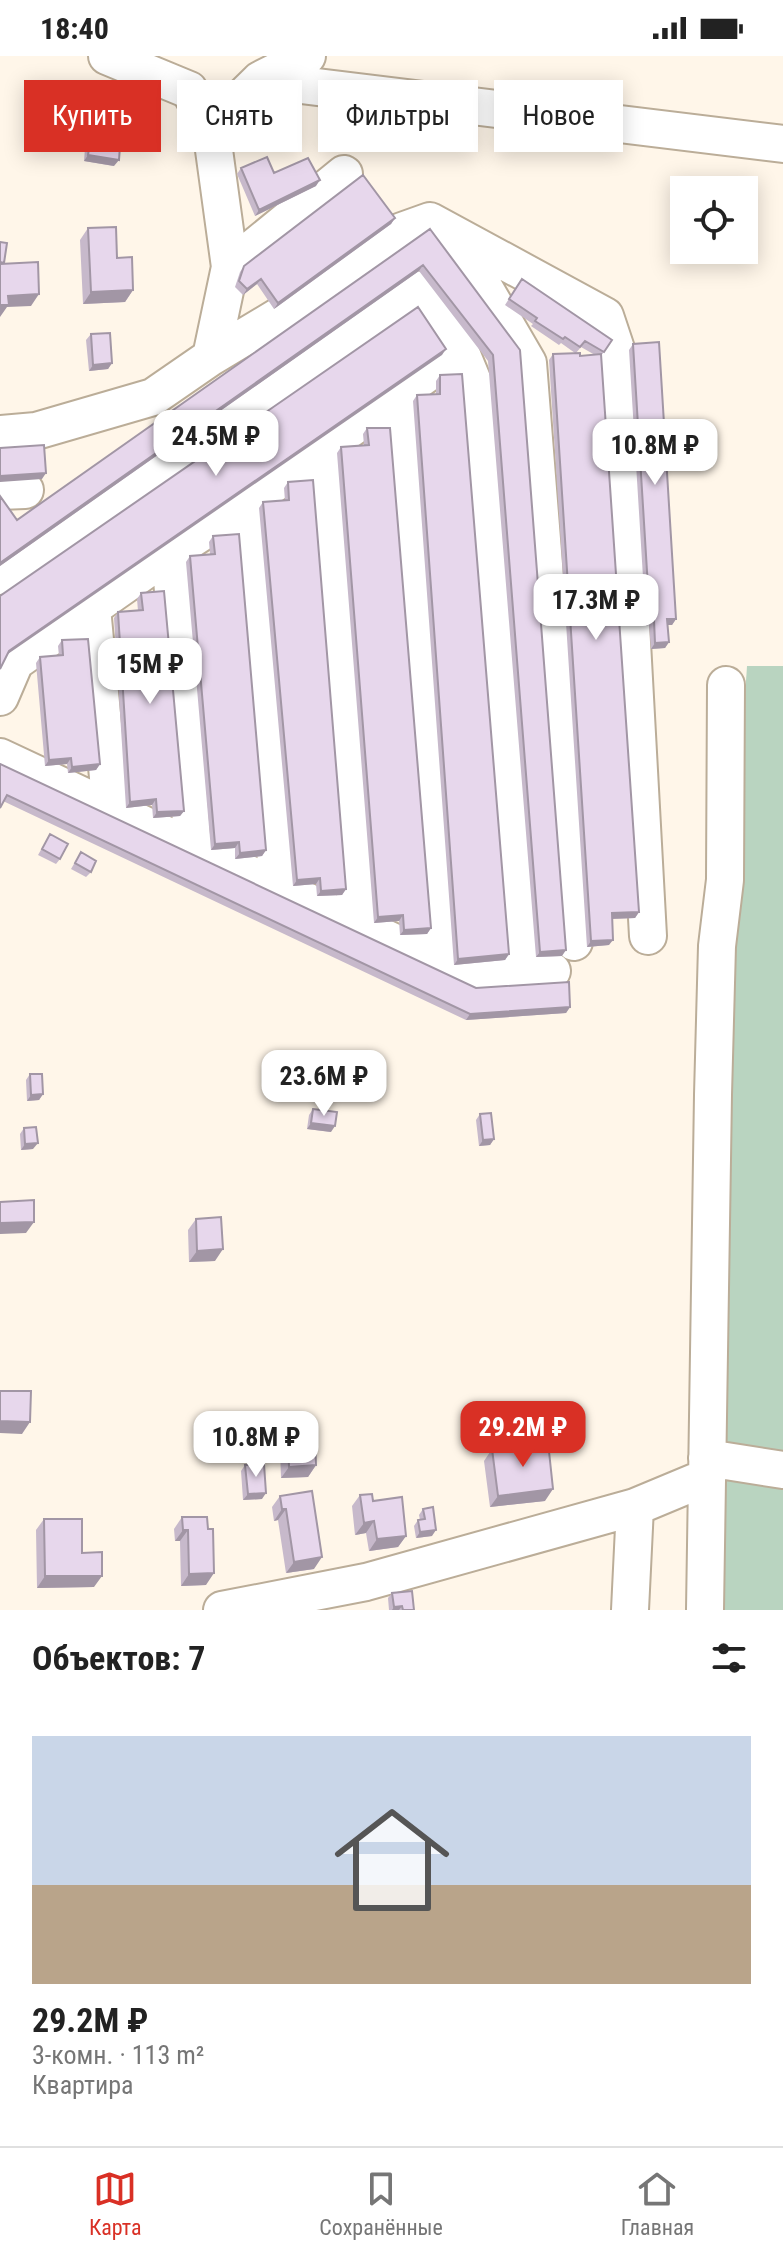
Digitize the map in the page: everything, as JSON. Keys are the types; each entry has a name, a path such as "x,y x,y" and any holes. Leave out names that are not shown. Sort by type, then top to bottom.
{"street":[{"path":"107,56 177,85"},
{"path":"260,80 307,56"},
{"path":"302,85 783,144"},
{"path":"211,357 230,267 214,152"},
{"path":"230,267 344,174"},
{"path":"0,434 36,431 153,397 211,357 306,300 402,231 430,221 605,316 616,349 648,936"},
{"path":"452,233 528,363 574,942"},
{"path":"0,576 415,289 460,350 474,384 536,972 468,977 0,757"},
{"path":"0,697 15,662 247,503 460,350"},
{"path":"396,396 439,963"},
{"path":"321,450 357,924"},
{"path":"247,503 278,887"},
{"path":"170,553 193,848"},
{"path":"92,608 111,809"},
{"path":"705,1610 716,961 725,880 727,825 726,685"},
{"path":"222,1610 366,1582 635,1507 707,1468 783,1470"},
{"path":"630,1610 635,1507"}],"green space":[{"path":"747,666 783,666 783,1610 713,1610 722,1046"}],"building":[{"path":"88,152 120,152 119,160 88,155"},
{"path":"267,157 274,173 308,158 320,180 259,210 241,168"},
{"path":"363,175 395,218 278,303 261,279 247,289 239,281 244,266"},
{"path":"116,227 117,258 132,257 133,290 91,292 88,228"},
{"path":"430,229 520,350 566,950 540,952 493,355 423,265 0,563 0,496 17,520"},
{"path":"0,242 7,243 4,263 0,262"},
{"path":"38,262 39,294 8,296 9,305 0,305 0,264"},
{"path":"522,279 612,340 604,352 585,341 580,347 565,337 563,339 509,299"},
{"path":"418,307 446,349 9,651 0,669 0,596"},
{"path":"110,333 112,363 93,365 91,334"},
{"path":"659,342 676,619 667,619 669,642 655,643 654,620 650,620 633,344"},
{"path":"580,353 580,356 601,354 639,912 612,913 613,940 591,941 553,354"},
{"path":"462,374 509,954 458,959 417,395 440,394 440,375"},
{"path":"367,428 390,428 431,928 404,930 403,915 378,917 341,447 369,445"},
{"path":"44,445 46,473 0,476 0,448"},
{"path":"313,480 346,889 321,891 320,878 297,880 263,502 289,500 288,482"},
{"path":"239,534 266,850 240,853 239,842 215,844 190,556 215,554 213,536"},
{"path":"164,591 184,811 157,812 156,799 130,802 118,612 143,610 141,593"},
{"path":"88,639 100,764 72,767 71,758 49,760 40,657 63,655 62,640"},
{"path":"0,764 476,988 569,982 570,1007 470,1014 7,795 0,808"},
{"path":"50,834 68,844 60,859 42,849"},
{"path":"81,852 96,861 91,872 75,863"},
{"path":"30,1074 42,1074 43,1094 31,1095"},
{"path":"313,1109 337,1112 335,1126 311,1123"},
{"path":"491,1113 494,1139 483,1140 480,1114"},
{"path":"36,1127 38,1143 25,1144 24,1128"},
{"path":"34,1200 34,1222 0,1223 0,1202"},
{"path":"221,1217 223,1249 197,1251 196,1219"},
{"path":"0,1391 31,1391 30,1422 0,1421"},
{"path":"315,1436 316,1465 289,1467 288,1437"},
{"path":"548,1442 553,1489 498,1496 492,1449"},
{"path":"264,1464 266,1493 248,1494 245,1465"},
{"path":"312,1491 322,1557 294,1562 286,1509 282,1509 280,1496"},
{"path":"372,1494 373,1501 402,1497 406,1536 377,1539 374,1521 364,1523 360,1495"},
{"path":"433,1507 436,1530 420,1532 418,1520 425,1519 423,1509"},
{"path":"182,1517 207,1517 208,1529 213,1529 214,1573 189,1574 188,1530 183,1530"},
{"path":"44,1519 82,1519 82,1553 102,1552 102,1576 45,1576"},
{"path":"412,1591 414,1610 394,1607 392,1593"}]}
